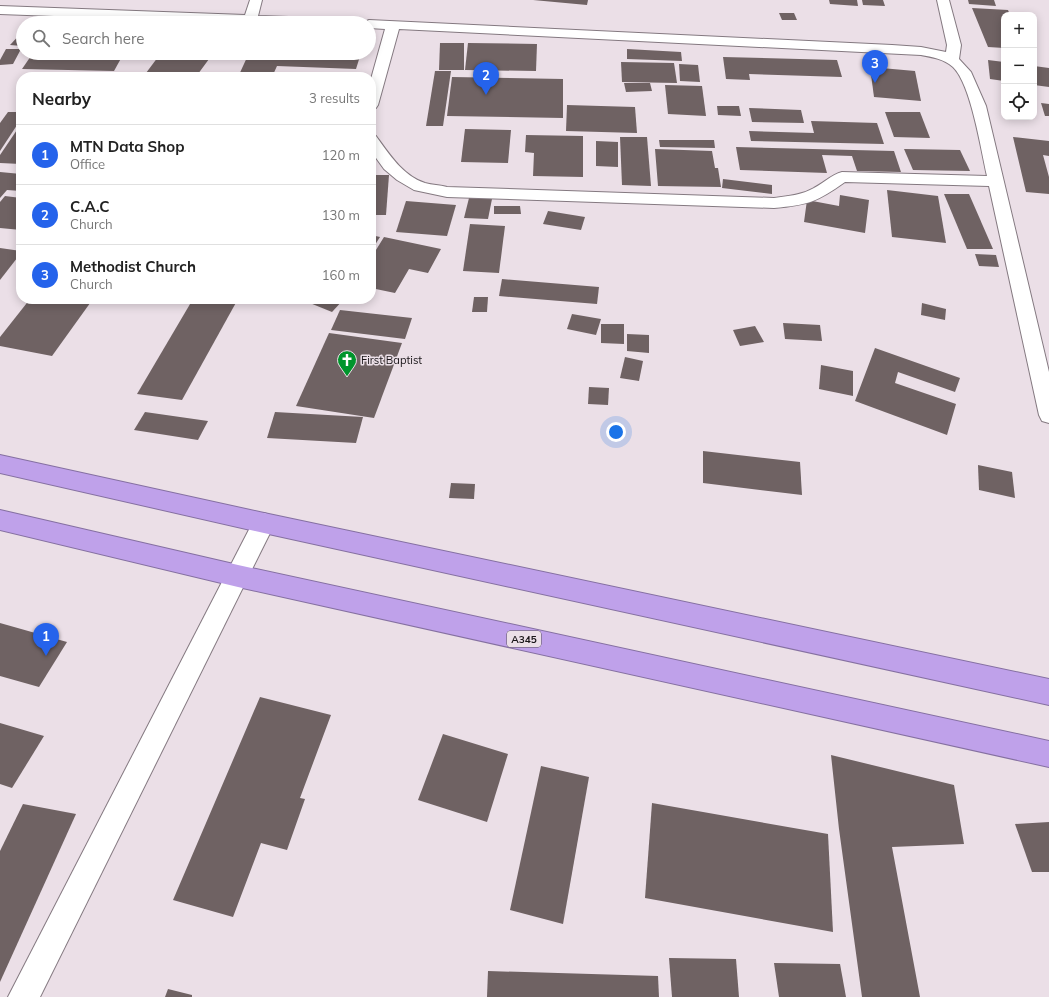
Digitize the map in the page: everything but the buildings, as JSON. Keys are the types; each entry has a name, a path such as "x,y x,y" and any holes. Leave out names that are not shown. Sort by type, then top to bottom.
{"highway":[{"path":"0,464 264,523 1049,692"},
{"name":"A345","path":"0,520 238,576 1049,754"}],"street":[{"path":"251,16 256,0"},
{"path":"943,0 954,45 952,60"},
{"path":"0,10 188,16"},
{"path":"376,24 892,50 936,53 952,60 963,71 979,106 1049,415"},
{"path":"376,87 393,25"},
{"path":"376,148 381,157 416,185 447,192 774,202 802,200 820,192 842,177 996,181"},
{"path":"24,997 264,523"}],"place":[{"name":"Methodist Church","path":"875,83"},
{"name":"C.A.C","path":"486,95"},
{"name":"First Baptist","path":"347,377"},
{"name":"MTN Data Shop","path":"46,656"}]}
